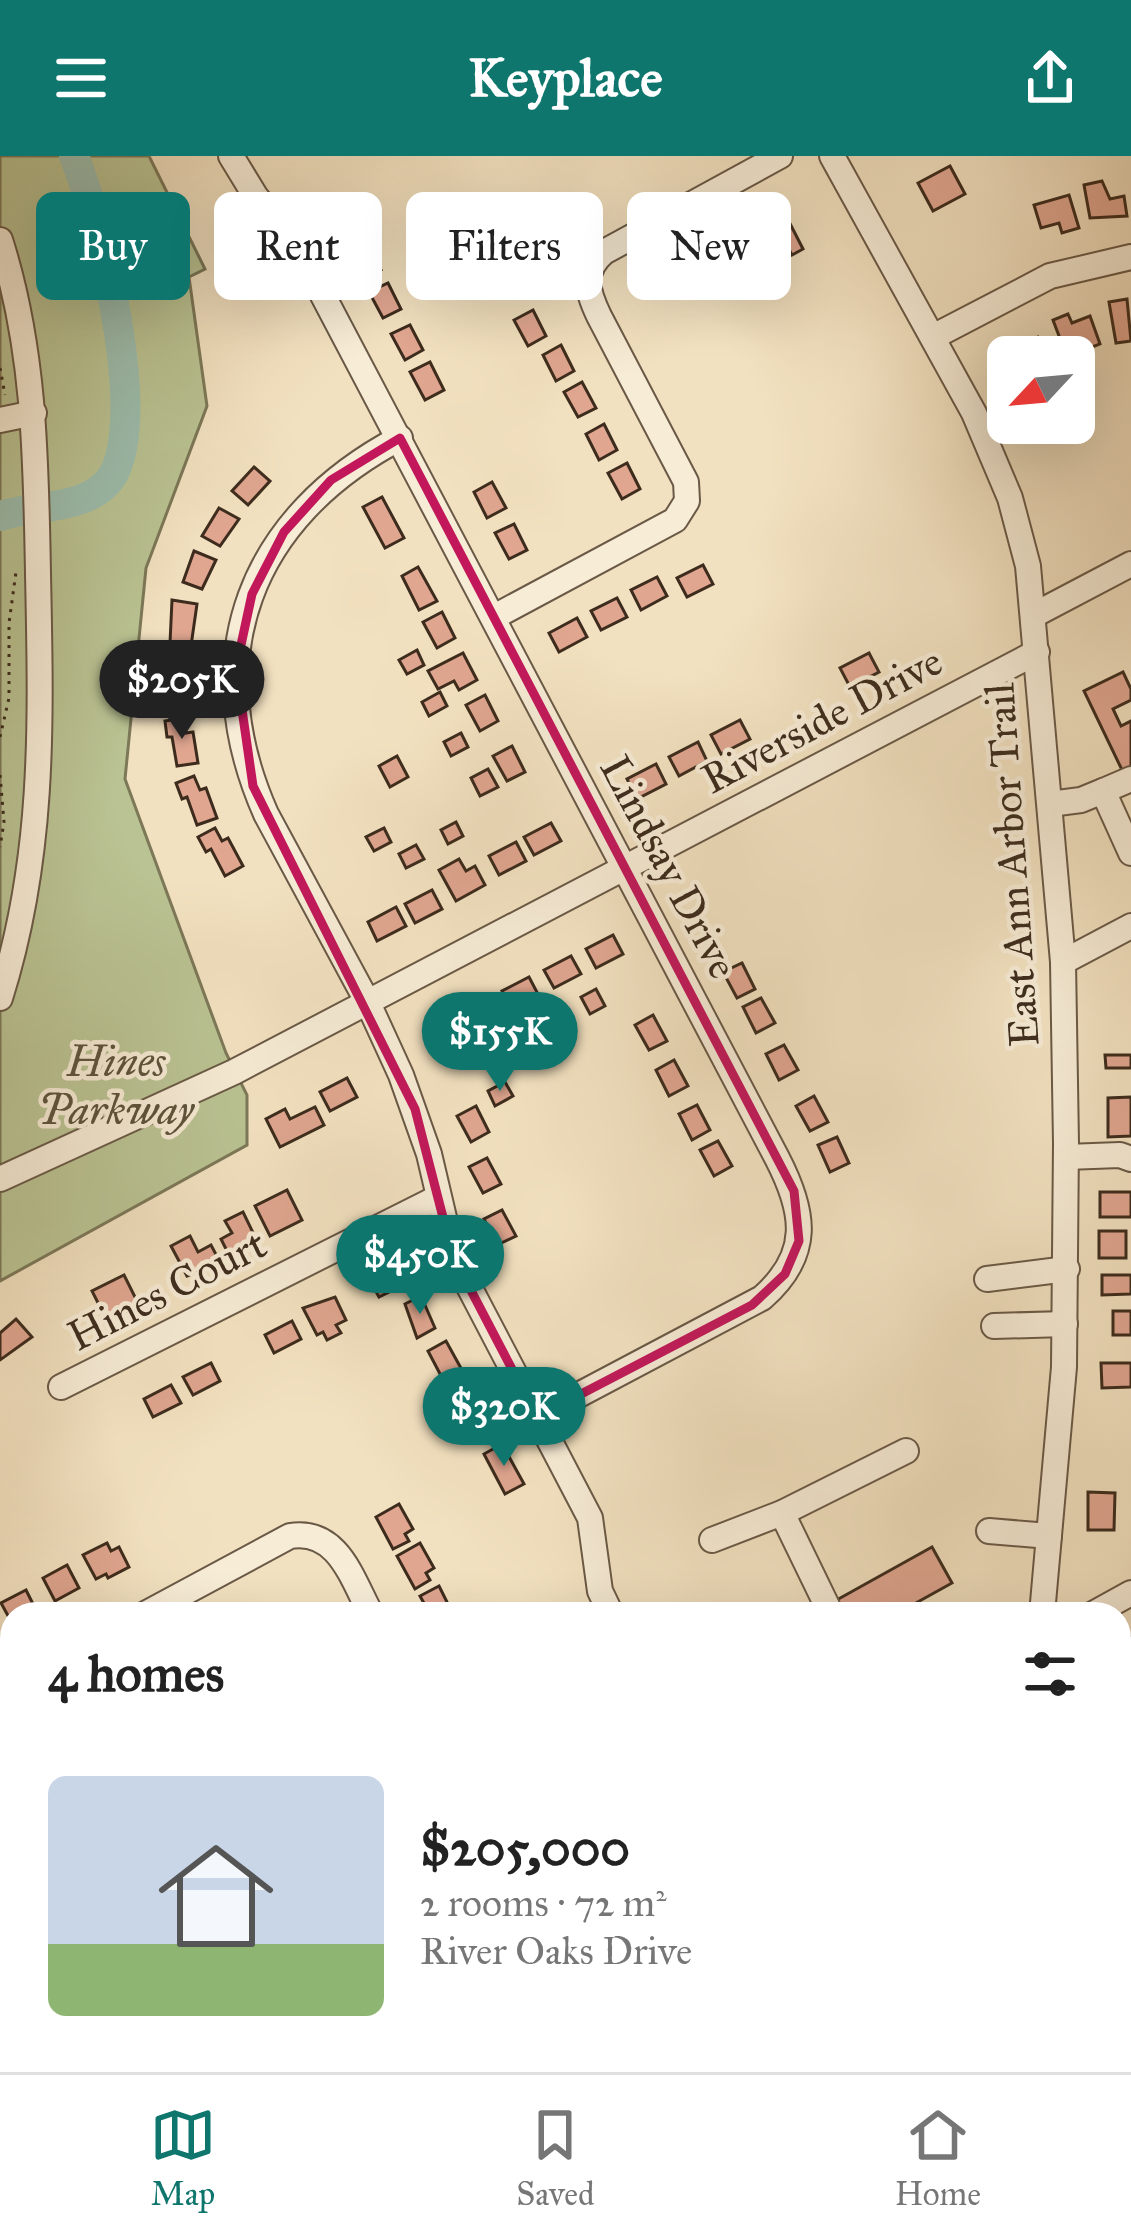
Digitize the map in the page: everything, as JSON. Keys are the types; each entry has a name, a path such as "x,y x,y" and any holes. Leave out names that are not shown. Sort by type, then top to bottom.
{"street":[{"name":"Lindsay Drive","path":"231,156 256,197 298,248 794,1191 799,1241 784,1274 762,1298 537,1417"},
{"path":"494,617 675,520 683,510 686,482 589,295 587,278 604,252 780,156"},
{"name":"East Ann Arbor Trail","path":"832,156 974,413 1010,498 1025,548 1063,962 1067,1269 1043,1602"},
{"path":"0,240 21,323 34,412 36,478 28,558 40,775 26,900 0,998"},
{"path":"933,337 1050,276 1131,257"},
{"path":"0,420 34,412"},
{"path":"400,438 331,480 284,532 252,594 236,668 238,726 254,786 368,1003 415,1109 453,1256 466,1286 590,1518 605,1602"},
{"path":"1034,615 1131,564"},
{"name":"Riverside Drive","path":"0,1178 234,1072 1037,652"},
{"path":"1049,804 1082,800 1131,779"},
{"path":"1103,791 1131,853"},
{"path":"1063,962 1131,926"},
{"path":"1066,1164 1120,1168 1131,1162"},
{"name":"Hines Court","path":"61,1387 437,1198"},
{"path":"987,1280 1067,1269"},
{"path":"994,1327 1065,1324"},
{"path":"712,1540 782,1513 906,1451"},
{"path":"782,1513 825,1602"},
{"path":"989,1531 1048,1536"},
{"path":"168,1602 290,1536 303,1534 332,1545 364,1602"}],"path":[{"path":"0,737 9,698 9,622 28,558"},
{"path":"0,776 4,822 0,848"}],"highlighted area":[{"path":"400,438 794,1191 799,1241 785,1274 752,1305 537,1417 453,1256 415,1109 253,786 236,668 252,594 284,532 331,480"}],"green space":[{"name":"Hines Parkway","path":"0,156 149,156 167,192 36,192 36,300 190,300 190,284 207,406 146,568 125,779 226,1053 247,1095 247,1145 0,1281"},
{"name":"Hines Parkway","path":"190,239 205,269 190,276"}],"building":[{"path":"950,166 965,194 933,211 918,183"},
{"path":"1102,181 1110,199 1124,196 1127,216 1090,218 1084,185"},
{"path":"1069,195 1079,228 1062,233 1059,223 1041,228 1034,205"},
{"path":"791,226 803,249 791,253"},
{"path":"388,283 401,309 383,318 373,300 382,300 382,286"},
{"path":"1127,299 1131,341 1116,343 1109,302"},
{"path":"533,310 546,336 528,346 514,320"},
{"path":"1068,314 1072,323 1090,316 1100,344 1095,346 1095,336 1059,336 1053,320"},
{"path":"410,325 423,350 405,360 391,334"},
{"path":"561,345 574,371 556,381 543,355"},
{"path":"430,362 444,390 425,400 410,372"},
{"path":"582,382 596,408 578,417 564,392"},
{"path":"604,424 617,450 599,460 586,434"},
{"path":"627,463 640,489 622,499 608,473"},
{"path":"254,467 270,481 248,505 232,491"},
{"path":"492,482 506,508 487,518 474,492"},
{"path":"382,497 404,538 385,548 363,507"},
{"path":"219,508 239,519 220,546 202,536"},
{"path":"514,524 527,550 509,559 495,533"},
{"path":"194,551 216,560 202,589 183,582"},
{"path":"703,565 713,584 687,597 677,578"},
{"path":"418,567 437,601 419,610 402,576"},
{"path":"657,577 667,596 641,610 631,590"},
{"path":"617,598 627,617 601,630 591,611"},
{"path":"172,600 197,604 191,646 170,643"},
{"path":"442,612 455,638 437,648 423,622"},
{"path":"577,618 587,637 559,652 549,633"},
{"path":"417,650 424,665 407,674 399,660"},
{"path":"463,653 477,680 459,690 454,681 438,689 428,671"},
{"path":"869,653 879,672 850,687 840,668"},
{"path":"163,659 183,659 183,674 190,674 189,706 168,705"},
{"path":"1123,672 1131,700 1113,709 1121,726 1131,721 1131,768 1123,772 1084,691"},
{"path":"440,692 447,706 429,716 422,702"},
{"path":"485,695 498,721 480,731 466,705"},
{"path":"184,718 186,733 193,732 198,763 177,766 165,721"},
{"path":"740,720 750,739 721,754 711,735"},
{"path":"461,733 468,747 451,756 444,742"},
{"path":"698,742 707,761 679,776 669,757"},
{"path":"512,746 525,772 507,781 493,756"},
{"path":"397,756 408,777 390,787 379,766"},
{"path":"656,764 666,784 637,799 627,779"},
{"path":"488,769 498,787 480,796 471,778"},
{"path":"194,776 200,790 206,788 217,818 197,825 176,783"},
{"path":"456,822 463,836 448,844 441,830"},
{"path":"551,823 561,841 534,855 524,837"},
{"path":"215,828 222,841 228,838 243,866 225,876 211,849 206,852 198,837"},
{"path":"384,828 391,842 374,851 366,837"},
{"path":"516,842 526,861 499,875 489,856"},
{"path":"416,845 424,859 406,868 399,854"},
{"path":"459,859 466,871 475,866 485,885 456,901 439,870"},
{"path":"432,890 442,909 415,923 405,904"},
{"path":"396,907 406,926 377,941 368,922"},
{"path":"613,935 623,954 596,968 586,949"},
{"path":"571,956 581,974 554,988 544,970"},
{"path":"742,963 755,989 737,998 723,972"},
{"path":"529,977 539,996 512,1010 502,991"},
{"path":"596,989 605,1006 590,1014 581,997"},
{"path":"549,997 556,1012 538,1021 531,1007"},
{"path":"761,998 775,1023 756,1033 743,1007"},
{"path":"496,999 506,1017 473,1030 464,1013"},
{"path":"653,1015 667,1041 649,1050 635,1025"},
{"path":"456,1021 465,1040 439,1054 429,1035"},
{"path":"784,1045 798,1070 779,1080 766,1054"},
{"path":"1105,1055 1131,1055 1131,1068 1106,1068"},
{"path":"674,1060 688,1086 669,1096 656,1070"},
{"path":"347,1078 357,1097 330,1111 320,1092"},
{"path":"505,1082 513,1096 495,1106 488,1091"},
{"path":"814,1096 828,1122 810,1131 796,1106"},
{"path":"1131,1097 1131,1136 1108,1137 1108,1098"},
{"path":"697,1105 710,1130 692,1140 679,1114"},
{"path":"476,1106 489,1132 471,1142 457,1116"},
{"path":"315,1107 324,1125 280,1147 266,1119 285,1109 290,1119"},
{"path":"837,1137 849,1163 830,1172 818,1145"},
{"path":"718,1141 732,1166 714,1176 700,1150"},
{"path":"487,1158 501,1184 483,1193 469,1167"},
{"path":"287,1190 302,1220 270,1236 255,1206"},
{"path":"1100,1192 1131,1192 1131,1217 1100,1217"},
{"path":"502,1210 516,1236 497,1245 484,1219"},
{"path":"243,1212 258,1243 230,1257 221,1239 232,1233 225,1221"},
{"path":"1099,1231 1126,1231 1126,1258 1099,1258"},
{"path":"190,1236 198,1252 211,1245 220,1262 187,1276 171,1246"},
{"path":"404,1261 413,1280 379,1297 369,1279"},
{"path":"124,1275 139,1305 107,1321 92,1291"},
{"path":"1102,1275 1131,1275 1131,1294 1102,1295"},
{"path":"421,1296 435,1328 417,1338 405,1304"},
{"path":"335,1297 346,1320 336,1325 341,1333 327,1340 323,1332 317,1335 303,1308"},
{"path":"1113,1311 1131,1311 1131,1335 1113,1335"},
{"path":"16,1319 32,1337 0,1360 0,1333"},
{"path":"292,1321 301,1339 274,1353 265,1335"},
{"path":"446,1341 468,1381 449,1391 428,1351"},
{"path":"211,1363 220,1381 193,1395 183,1377"},
{"path":"1101,1363 1131,1363 1131,1387 1102,1388"},
{"path":"171,1385 181,1403 153,1417 144,1399"},
{"path":"475,1393 496,1433 477,1443 469,1426 453,1435 445,1420 461,1412 456,1403"},
{"path":"502,1444 524,1484 505,1494 484,1454"},
{"path":"1088,1492 1115,1493 1114,1530 1088,1530"},
{"path":"399,1504 413,1529 405,1534 409,1541 393,1549 376,1517"},
{"path":"107,1543 111,1551 119,1547 129,1567 96,1579 83,1555"},
{"path":"420,1543 434,1568 426,1573 430,1580 415,1589 397,1556"},
{"path":"932,1547 952,1583 918,1602 833,1602"},
{"path":"67,1565 79,1588 55,1601 43,1578"},
{"path":"439,1586 447,1602 423,1602 420,1596"},
{"path":"26,1590 32,1602 3,1602"}],"waterway":[{"path":"0,516 82,499 105,485 119,460 125,422 118,325 96,226 74,156"}]}
